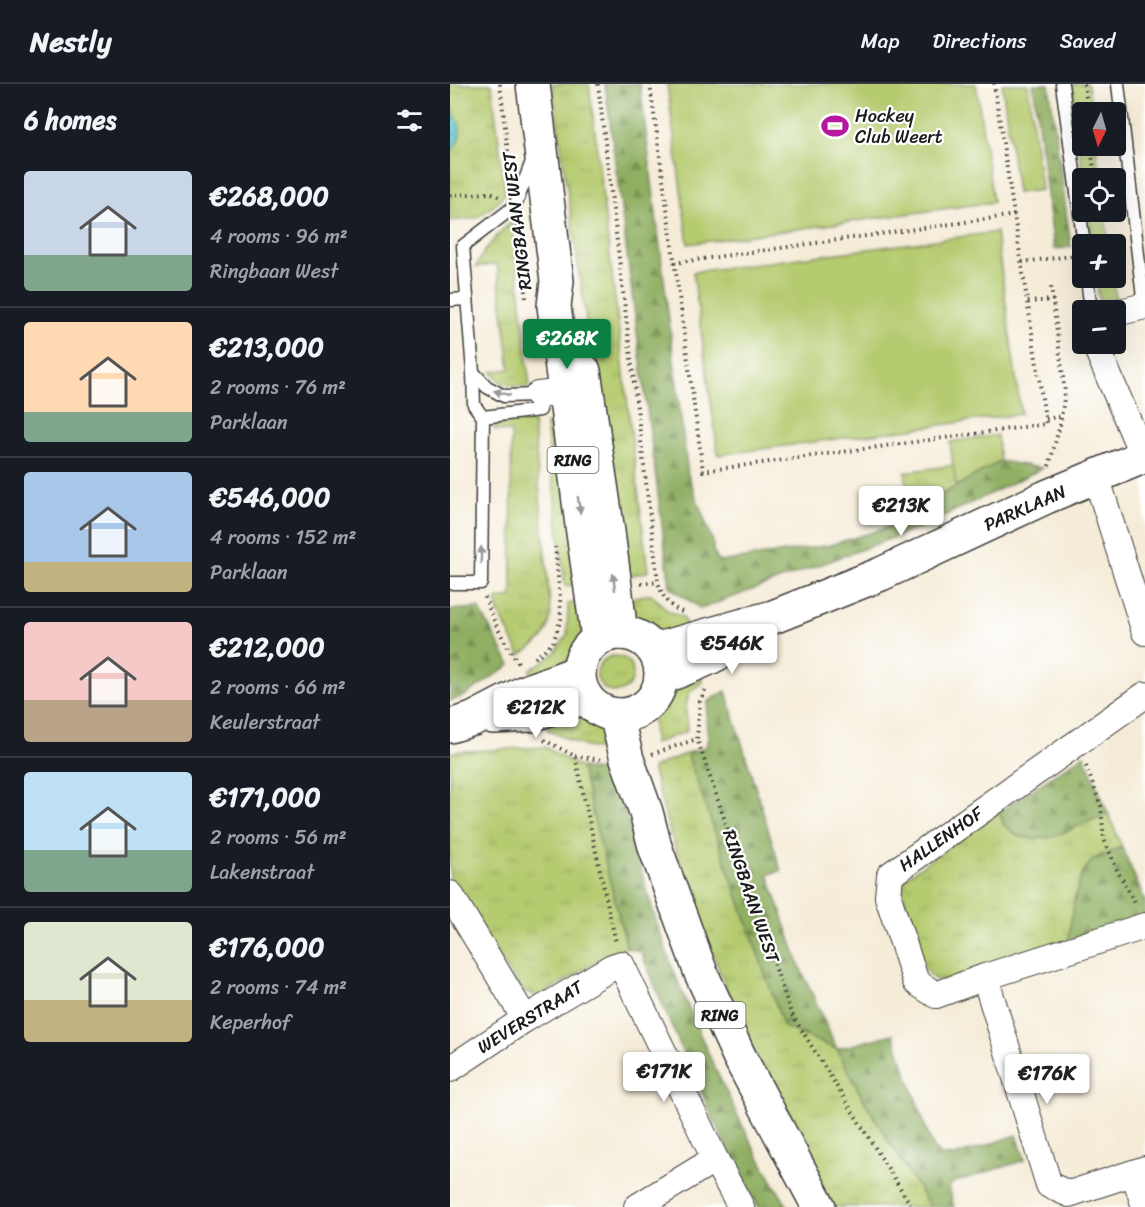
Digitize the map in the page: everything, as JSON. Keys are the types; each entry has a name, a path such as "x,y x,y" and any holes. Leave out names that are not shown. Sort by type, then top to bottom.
{"main road":[{"name":"RINGBAAN WEST","path":"533,84 557,280 554,306 559,401 610,635"},
{"name":"PARKLAAN","path":"657,664 708,647 738,643 773,617 881,574 1046,497 1144,456"},
{"path":"631,634 639,637 647,643 657,664 659,688 648,704 628,712 599,709 582,685 582,657 586,649 610,635 631,634"},
{"path":"462,722 526,692 582,685"},
{"name":"RING","path":"628,712 627,759 646,812 655,847 701,973 739,1056 819,1207"}],"street":[{"path":"1126,310 1144,306"},
{"path":"1099,354 1144,456"},
{"path":"1096,476 1145,632"},
{"name":"HALLENHOF","path":"1145,695 890,875 888,897 916,982 936,995 984,977 1145,926"},
{"path":"450,894 525,1019"},
{"path":"616,965 741,1207"},
{"name":"WEVERSTRAAT","path":"450,1069 525,1019 616,965"},
{"path":"984,977 1049,1185 1069,1194 1140,1171 1145,1207"},
{"path":"637,1207 715,1159"}],"lane":[{"path":"1062,84 1083,234"},
{"path":"1118,84 1144,306"},
{"path":"450,583 481,583 483,417 474,405 462,246 515,206 540,141"},
{"path":"450,300 467,299"},
{"path":"473,372 487,387 504,396 559,401"},
{"path":"483,417 559,401"}],"path":[{"name":"RINGBAAN WEST","path":"500,84 526,300"},
{"path":"598,84 658,582 663,597 676,610 697,617 708,647"},
{"path":"650,84 703,471 1046,424 994,84"},
{"path":"1084,84 1087,102"},
{"path":"450,195 492,194 515,206"},
{"path":"674,263 1015,215"},
{"path":"1022,262 1072,256"},
{"path":"1047,473 1062,416 1065,392 1051,287"},
{"path":"1028,302 1053,300"},
{"path":"1046,419 1062,416"},
{"path":"526,692 553,643 561,619 554,539"},
{"path":"481,583 491,616 526,692 537,736 575,756 612,930 616,965"},
{"name":"RINGBAAN WEST","path":"708,647 715,672 700,701 697,739 791,1013 912,1207"},
{"path":"1076,743 1101,806 1104,838 1145,926"}],"green space":[{"path":"450,84 492,84 505,193 495,205 476,218 450,221"},
{"path":"552,84 589,84 648,572 623,577"},
{"path":"605,84 640,84 688,475 713,542 713,551 719,562 830,545 883,529 1000,461 1043,468 922,527 701,609 670,587"},
{"path":"667,84 976,84 993,202 688,244"},
{"path":"1002,84 1028,84 1041,190 1017,193"},
{"path":"1033,84 1049,84 1071,247 1054,249"},
{"path":"1072,84 1088,84 1091,102 1074,102"},
{"path":"1080,156 1097,156 1099,168 1082,168"},
{"path":"512,220 530,387 504,384 492,372 510,369 497,264 476,267 487,248"},
{"path":"1089,222 1106,222 1107,234 1091,234"},
{"path":"996,232 1021,414 718,455 693,272"},
{"path":"1097,288 1114,288 1116,299 1099,299"},
{"path":"533,420 551,615 542,640 520,655 498,611 497,599 512,597 511,432 494,430 496,425"},
{"path":"546,424 565,440 578,584 565,586"},
{"path":"997,435 1000,461 956,486 950,442"},
{"path":"954,465 956,486 910,512 905,472"},
{"path":"651,594 668,611 683,617 689,631 666,636 648,629 632,615 629,598"},
{"path":"580,602 584,629 572,655 560,670 533,681 530,670 554,654 567,635 568,604"},
{"path":"479,608 510,665 464,696 450,701 450,610"},
{"path":"615,656 628,661 633,674 628,687 615,692 602,687 597,674 602,661"},
{"path":"699,671 702,682 689,693 686,707 687,731 654,744 653,718 666,693"},
{"path":"726,691 781,871 768,874 800,967 837,1049 784,1027 687,753 706,747 708,702"},
{"path":"573,713 603,727 608,751 586,747 549,731 543,719"},
{"path":"545,747 581,768 627,948 609,954 539,997 520,989 450,883 450,752"},
{"path":"687,753 784,1027 837,1049 863,1099 930,1207 833,1207 743,1031 698,915 670,832 652,768"},
{"path":"1084,755 1108,813 1053,837 1033,839 1018,836 1004,825 999,812"},
{"path":"581,768 615,773 650,902 682,992 741,1122 788,1207 758,1207 714,1121 641,952 627,948"},
{"path":"999,812 1004,825 1018,836 1053,837 1108,813 1122,847 1094,859 1075,897 1068,942 946,981 934,979 924,967 902,889 906,877"},
{"path":"1122,847 1145,901 1145,917 1068,942 1075,897 1083,874 1096,858"},
{"path":"893,1034 931,1142 937,1152 954,1156 1017,1135 1025,1160 952,1183 949,1189 954,1207 930,1207 863,1099 837,1049"}],"water":[{"path":"450,106 460,128 460,136 450,151"}],"place":[{"name":"Hockey Club Weert","path":"835,126"}]}
